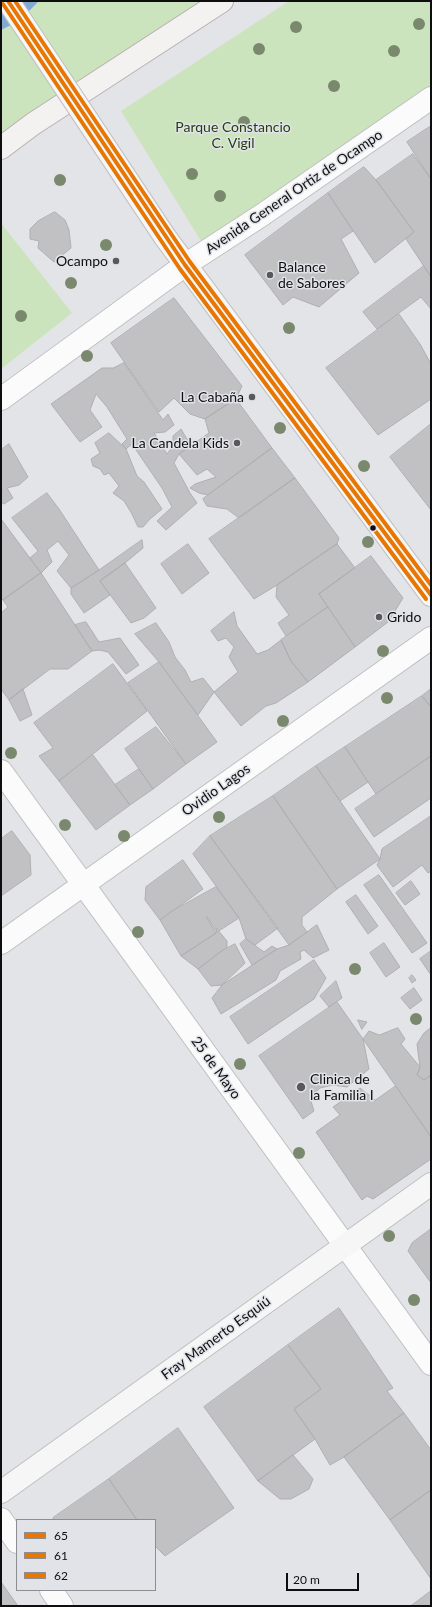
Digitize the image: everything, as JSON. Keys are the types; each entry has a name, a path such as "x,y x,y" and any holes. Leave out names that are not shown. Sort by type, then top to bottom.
{"main road":[{"path":"8,1 165,237 431,595"},
{"path":"1,148 33,124 222,1"},
{"name":"Fray Mamerto Esquiú","path":"1,1492 431,1184"}],"street":[{"name":"Avenida General Ortiz de Ocampo","path":"1,399 185,265 431,98"},
{"path":"165,237 178,245 190,247 204,246 222,241"},
{"path":"160,283 168,273 171,264 170,252 165,237"},
{"name":"Ovidio Lagos","path":"1,943 431,638"},
{"name":"25 de Mayo","path":"1,771 431,1364"},
{"path":"1,1519 16,1541"},
{"path":"52,1591 62,1606"}],"green space":[{"path":"39,1 222,1 1,148 1,30 19,21"},
{"name":"Parque Constancio C. Vigil","path":"289,1 431,1 431,98 204,246 121,111"},
{"path":"1,223 72,313 1,369"}],"water":[{"path":"17,1 39,1 19,21 1,30 1,12 11,7"}],"building":[{"path":"431,126 431,179 407,142"},
{"path":"413,154 431,179 431,277 406,239 414,232 376,180"},
{"path":"364,167 376,180 414,232 375,263 328,193"},
{"path":"328,193 353,231 341,239 359,273 319,307 293,297 283,305 245,255"},
{"path":"55,212 65,220 69,230 71,248 54,262 38,248 39,241 30,239 30,229 38,221"},
{"path":"424,266 431,277 431,309 421,297 377,329 363,312"},
{"path":"174,298 242,386 236,399 205,419 190,414 174,398 159,412 111,343"},
{"path":"399,314 420,344 431,364 431,399 378,435 326,368"},
{"path":"124,363 163,420 168,414 174,425 165,432 154,433 167,454 173,446 173,436 181,429 191,446 179,454 174,463 197,503 166,530 157,521 172,507 162,488 132,444 126,449 122,444 127,439 107,407 96,394 90,410 102,427 80,442 51,404 102,368 113,368"},
{"path":"236,399 272,448 208,495 199,493 190,488 195,484 216,477 207,469 197,475 179,454 209,433 205,419"},
{"path":"431,424 431,510 390,457"},
{"path":"109,433 126,449 137,476 144,482 162,509 143,527 138,527 124,501 113,493 119,486 109,473 104,475 100,469 93,466 91,459 100,453 95,443"},
{"path":"9,444 28,477 19,485 7,488 13,498 4,504 1,502 1,450"},
{"path":"272,448 295,478 239,518 227,509 207,506 203,499"},
{"path":"295,478 339,538 337,544 254,599 209,539"},
{"path":"47,493 99,570 71,588 57,571 69,555 58,541 47,550 52,562 41,573 30,558 38,551 12,518"},
{"path":"1,519 41,573 3,600 1,597"},
{"path":"142,540 143,548 100,581 110,595 84,613 71,594 71,588"},
{"path":"188,544 209,573 182,594 161,564"},
{"path":"337,544 355,568 319,594 328,607 286,636 278,623 289,615 276,597 277,585"},
{"path":"371,556 403,598 388,622 355,647 319,594"},
{"path":"125,563 156,608 144,618 131,623 100,581"},
{"path":"41,573 92,651 68,669 50,669 9,700 1,689 1,613 8,607 3,600"},
{"path":"328,607 355,647 308,682 291,661 281,640"},
{"path":"234,612 237,626 257,654 268,650 281,640 291,661 308,682 276,703 266,706 241,726 214,692 238,672 229,657 234,647 226,638 218,641 211,631"},
{"path":"86,622 99,642 120,638 139,665 126,674 108,652 99,650 92,651 75,625"},
{"path":"156,623 169,642 175,657 185,670 191,682 203,678 214,692 198,715 159,662 135,634"},
{"path":"159,662 217,742 186,764 128,683"},
{"path":"113,664 147,711 59,781 39,756 53,748 34,723"},
{"path":"23,689 32,715 20,721 9,700"},
{"path":"431,689 431,707 422,696"},
{"path":"422,696 431,707 431,756 376,794 345,747"},
{"path":"156,727 186,764 153,789 125,749"},
{"path":"345,747 368,782 340,801 316,766"},
{"path":"93,755 130,805 96,830 59,781"},
{"path":"431,756 431,798 374,837 355,809"},
{"path":"316,766 380,859 337,889 273,796"},
{"path":"139,769 153,789 130,805 115,785"},
{"path":"273,796 337,889 302,917 302,925 307,932 289,945 210,836"},
{"path":"431,816 431,871 428,873 422,865 393,887 377,865 382,849"},
{"path":"12,831 30,855 31,875 1,896 1,839"},
{"path":"210,836 278,928 255,945 246,939 239,918 193,854"},
{"path":"183,860 203,889 160,920 145,900 146,887"},
{"path":"379,875 427,943 412,953 364,885"},
{"path":"411,881 420,894 405,905 396,893"},
{"path":"216,887 239,918 217,932 206,917 216,933 181,956 160,920 172,911"},
{"path":"356,895 378,926 368,934 346,902"},
{"path":"317,925 329,950 313,958 304,950 300,952 301,959 280,971 276,980 221,1014 212,998 222,985 277,949 289,945"},
{"path":"217,929 227,941 227,947 198,969 181,956 216,933"},
{"path":"246,939 264,952 272,946 277,949 252,965 240,944"},
{"path":"384,943 400,967 386,977 370,953"},
{"path":"235,944 245,963 222,985 211,986 198,969 220,952"},
{"path":"431,951 431,975 420,959"},
{"path":"314,960 326,978 314,999 248,1044 230,1017"},
{"path":"412,975 416,980 412,983 409,978"},
{"path":"336,981 342,998 329,1007 320,996"},
{"path":"414,988 422,1000 410,1009 401,998"},
{"path":"337,1002 363,1039 369,1069 347,1087 333,1085 320,1088 310,1098 314,1111 303,1119 259,1056"},
{"path":"358,1020 367,1022 362,1029"},
{"path":"398,1028 405,1039 401,1044 420,1067 417,1075 424,1080 431,1075 431,1137 363,1039 369,1031 379,1035"},
{"path":"431,1028 431,1075 424,1080 417,1075 420,1067 417,1044 424,1033"},
{"path":"396,1086 431,1137 431,1159 373,1199 367,1196 362,1200 316,1132 340,1115 333,1107 360,1088 375,1100"},
{"path":"431,1229 431,1283 408,1251 412,1243"},
{"path":"339,1308 393,1388 387,1391 404,1413 344,1457 330,1465 315,1439 294,1409 321,1389 288,1345"},
{"path":"288,1345 321,1389 294,1409 315,1439 258,1481 204,1407"},
{"path":"404,1413 431,1450 431,1490 390,1520 344,1457"},
{"path":"178,1428 234,1508 165,1556 156,1547 156,1519 136,1519 109,1479"},
{"path":"293,1455 313,1479 309,1489 291,1499 280,1499 258,1481"},
{"path":"109,1479 136,1519 54,1519"},
{"path":"431,1490 431,1579 390,1520"},
{"path":"1,1582 18,1606 1,1606"},
{"path":"431,1591 431,1606 411,1606"}],"transit line":[{"name":"65","path":"8,1 185,265 431,595"},
{"name":"62","path":"15,1 190,262 431,585"},
{"name":"61","path":"3,4 180,269 426,599"}],"place":[{"name":"Ocampo","path":"116,261"},
{"name":"Balance de Sabores","path":"270,275"},
{"name":"La Cabaña","path":"252,397"},
{"name":"La Candela Kids","path":"237,443"},
{"name":"Grido","path":"379,617"},
{"name":"Clinica de la Familia I","path":"301,1087"}]}
